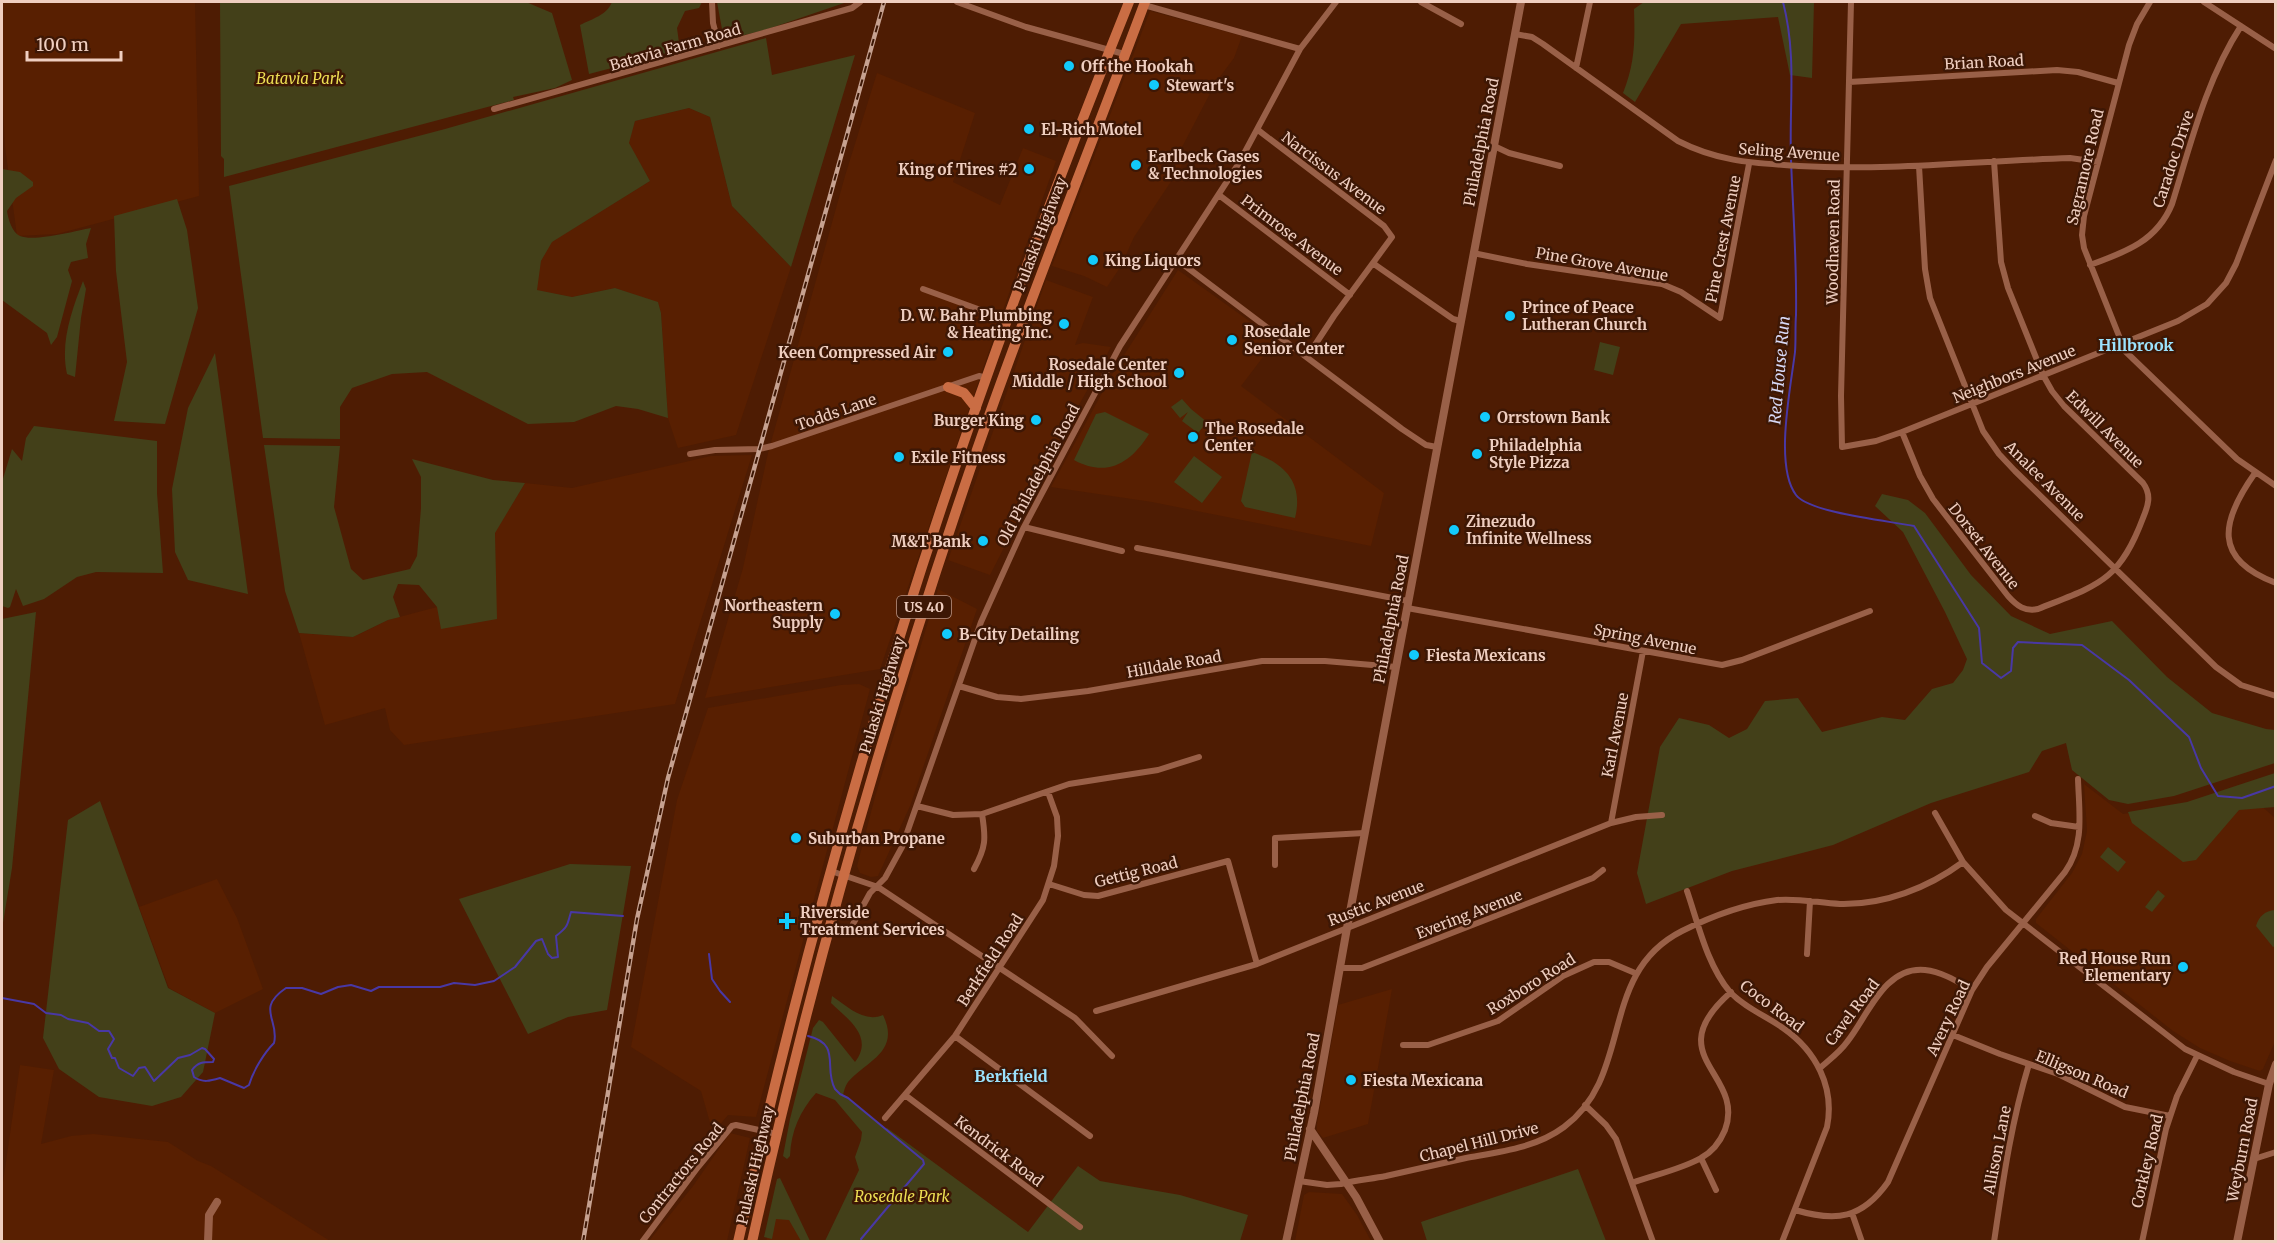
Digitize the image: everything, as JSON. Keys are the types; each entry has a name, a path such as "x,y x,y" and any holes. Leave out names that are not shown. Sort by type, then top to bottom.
{"highway":[{"name":"Pulaski Highway","path":"738,1242 831,871 905,620 976,408 1129,2"},
{"name":"Pulaski Highway","path":"752,1242 777,1134 844,877 909,657 958,504 1026,312 1145,3"},
{"path":"948,387 964,393 976,408"}],"main road":[{"name":"Philadelphia Road","path":"1286,1242 1310,1129 1521,2"},
{"name":"Weyburn Road","path":"2237,1242 2269,1084 2276,1064"},
{"path":"1310,1129 1366,1213 1380,1242"},
{"path":"208,1242 209,1215 217,1202"}],"street":[{"path":"712,2 713,23 719,46"},
{"name":"Batavia Farm Road","path":"495,109 846,9 860,2"},
{"path":"957,2 1026,27 1124,54"},
{"path":"983,11 987,2"},
{"name":"Old Philadelphia Road","path":"853,924 870,893 878,887 902,847 981,622 1024,526 1111,362 1219,195 1258,130 1300,48 1336,2"},
{"path":"1421,2 1461,24"},
{"path":"1576,68 1590,2"},
{"name":"Woodhaven Road","path":"1842,447 1841,406 1851,2"},
{"name":"Sagramore Road","path":"2150,2 2133,34 2118,83 2082,230 2084,248 2124,351 2229,452 2276,486"},
{"path":"2204,2 2276,49"},
{"path":"1145,3 1300,48"},
{"name":"Caradoc Drive","path":"2090,265 2140,245 2166,219 2211,82 2224,53 2241,26"},
{"name":"Seling Avenue","path":"1515,34 1537,40 1678,141 1718,157 1749,164 1846,168 2070,158 2098,162"},
{"name":"Brian Road","path":"1849,82 2057,70 2078,72 2118,83"},
{"name":"Narcissus Avenue","path":"1258,130 1384,226 1392,237 1374,264"},
{"path":"1494,146 1509,153 1560,166"},
{"name":"Neighbors Avenue","path":"1842,447 1876,441 1902,432 2188,316 2207,304 2220,290 2236,264 2276,160"},
{"name":"Edwill Avenue","path":"1994,161 2001,262 2008,288 2043,375 2064,406 2143,483 2148,492 2147,507 2134,542 2116,569"},
{"name":"Pine Crest Avenue","path":"1720,318 1749,164"},
{"name":"Analee Avenue","path":"1919,166 1927,284 1933,308 1983,430 1999,454 2229,678 2250,689 2276,696"},
{"name":"Primrose Avenue","path":"1219,195 1350,295"},
{"name":"Pine Grove Avenue","path":"1473,253 1527,264 1662,284 1681,292 1720,318"},
{"path":"1176,259 1417,440 1437,447"},
{"path":"1307,357 1374,264 1453,319 1460,321"},
{"path":"923,289 1008,320"},
{"name":"Todds Lane","path":"690,454 715,450 759,449 979,376 987,378"},
{"name":"Dorset Avenue","path":"1902,432 1920,476 1933,500 2008,596 2021,608 2038,609 2085,590 2102,581 2116,569"},
{"path":"2255,473 2234,509 2230,519 2228,539 2234,554 2243,566 2276,583"},
{"path":"1024,526 1122,551"},
{"name":"Spring Avenue","path":"1137,548 1719,665 1733,664 1870,611"},
{"name":"Karl Avenue","path":"1611,823 1643,651"},
{"name":"Hilldale Road","path":"959,686 997,697 1021,699 1088,691 1262,661 1325,661 1396,667"},
{"path":"917,806 953,816 982,814 1083,781 1158,770 1199,757"},
{"name":"Avery Road","path":"1795,1210 1826,1217 1852,1213 1875,1198 1888,1182 1972,990 1987,967 2069,866 2077,848 2078,779"},
{"name":"Berkfield Road","path":"885,1118 955,1036 1043,900 1054,866 1058,825 1054,805 1048,792"},
{"path":"1935,813 1963,862 1996,901 2022,923 2164,1035 2197,1056 2269,1084"},
{"path":"974,869 986,841 982,814"},
{"name":"Rustic Avenue","path":"1096,1011 1257,964 1611,823 1636,817 1662,815"},
{"path":"2035,816 2050,823 2079,827"},
{"path":"1275,865 1275,838 1364,833"},
{"name":"Gettig Road","path":"1049,884 1084,895 1098,896 1228,861 1257,964"},
{"name":"Chapel Hill Drive","path":"1299,1181 1327,1185 1347,1183 1543,1140 1566,1126 1585,1105 1602,1080 1624,1002 1635,973 1644,961 1666,941 1698,924 1741,909 1777,900 1841,904 1884,899 1926,885 1963,862"},
{"name":"Evering Avenue","path":"1339,968 1362,968 1593,878 1603,870"},
{"path":"831,871 878,887 1075,1018 1112,1056"},
{"name":"Coco Road","path":"1687,891 1716,971 1731,992 1759,1014 1791,1034 1808,1050 1820,1068 1828,1093 1828,1119 1782,1242"},
{"path":"1807,954 1810,901"},
{"name":"Roxboro Road","path":"1403,1045 1428,1045 1498,1021 1541,990 1588,963 1609,962 1635,973"},
{"name":"Cavel Road","path":"1820,1068 1848,1041 1884,988 1905,973 1924,970 1936,972 1972,990"},
{"path":"1632,1183 1701,1158 1718,1143 1728,1118 1726,1098 1702,1054 1702,1033 1706,1018 1713,1008 1731,992"},
{"name":"Elligson Road","path":"1953,1035 2058,1074 2125,1107 2170,1116"},
{"path":"955,1036 1090,1136"},
{"name":"Corkley Road","path":"2142,1242 2170,1116 2197,1056"},
{"name":"Allison Lane","path":"1994,1242 2006,1157 2017,1104 2029,1064"},
{"name":"Kendrick Road","path":"905,1095 1080,1227"},
{"path":"1585,1105 1612,1131 1621,1148 1653,1242"},
{"name":"Contractors Road","path":"642,1242 726,1131 736,1125 777,1134"},
{"path":"2254,1159 2276,1152"},
{"path":"1701,1158 1716,1190"},
{"path":"1852,1213 1862,1242"}],"shaded area":[{"path":"2,2 195,2 199,196 57,234 17,236 5,147"},
{"path":"1150,11 1242,36 1234,58 1216,82 1180,151 1188,156 1134,237 1121,266 1107,287 1084,276 1052,266"},
{"path":"877,73 975,113 953,182 1000,205 1023,148 1056,161 880,669 705,698 743,568 768,453 845,176"},
{"path":"689,108 710,117 732,206 791,267 736,435 678,448 668,418 661,313 658,303 615,288 572,297 536,290 541,261 551,242 650,181 628,143 635,121"},
{"name":"The Rosedale Center","path":"1178,270 1276,340 1241,386 1384,493 1371,546 1152,502 1051,487 1114,371"},
{"path":"1046,280 1093,297 1075,345 1083,343 1111,347 1053,452 990,575 948,560"},
{"path":"752,455 675,704 404,745 390,730 385,708 325,725 299,633 353,637 388,620 437,607 496,619 495,532 525,483 572,488 711,456"},
{"path":"938,589 977,609 910,806 878,876 871,877 860,873 857,866 875,797"},
{"path":"859,684 870,689 756,1117 728,1115 713,1133 701,1091 631,1047 677,800 708,708 841,685"},
{"name":"Red House Run Elementary","path":"2084,784 2123,814 2250,796 2275,818 2276,1039 2260,1071 2200,1048 2173,1031 2036,923 2036,919 2072,873 2082,854 2087,831"},
{"path":"217,879 237,918 263,989 215,1013 169,988 139,907"},
{"path":"1392,989 1368,1124 1323,1138 1317,1131 1317,1124 1338,1005"},
{"path":"20,1065 54,1070 41,1144 71,1136 93,1134 168,1142 198,1161 211,1166 330,1241 2,1242 2,1189"},
{"path":"730,1133 750,1138 727,1241 649,1241 693,1186"},
{"path":"1309,1192 1342,1194 1371,1241 1295,1241 1304,1195"},
{"path":"773,1209 786,1213 803,1242 766,1242"}],"green space":[{"name":"Batavia Park","path":"220,2 526,2 552,13 572,80 555,88 513,97 514,100 224,177 224,159 221,156"},
{"path":"612,2 702,2 699,8 685,11 677,28 680,50 589,74 580,25 603,13"},
{"path":"717,2 847,2 765,30 724,40"},
{"path":"1644,2 1814,2 1812,78 1790,75 1778,17 1681,24 1635,102 1623,93 1630,72 1633,52 1634,9"},
{"path":"766,38 772,75 855,55 791,267 732,206 710,117 689,108 635,121 629,143 650,181 552,242 541,261 537,290 572,297 615,288 658,302 661,313 668,418 638,409 616,406 574,422 528,424 427,372 392,374 352,388 340,407 340,439 263,438 229,186 445,129"},
{"path":"2,169 20,172 33,182 33,186 16,198 7,211 11,225 20,236 44,237 91,228 86,244 88,258 71,262 68,270 72,281 57,337 51,345 47,333 2,300"},
{"path":"177,199 187,230 198,308 165,424 114,421 127,362 116,271 114,216"},
{"path":"83,281 86,289 75,377 67,374 66,338"},
{"path":"1600,342 1620,347 1613,375 1594,370"},
{"path":"215,353 248,594 188,580 175,552 172,489 188,408"},
{"path":"1182,399 1207,422 1198,433 1182,421 1188,412 1180,418 1171,407"},
{"path":"1105,412 1149,434 1134,453 1117,465 1097,468 1074,460 1096,414"},
{"path":"34,426 157,441 157,493 163,573 96,572 77,577 44,599 23,606 16,589 10,607 2,606 2,482 12,449 22,461 26,438"},
{"path":"264,445 340,446 334,507 351,569 363,580 410,569 417,556 421,477 412,459 493,480 525,483 495,533 497,619 441,629 437,607 419,585 398,584 393,597 400,617 388,620 353,637 299,633 285,591"},
{"path":"1252,452 1273,462 1289,476 1297,494 1295,518 1245,507 1241,501"},
{"path":"1194,456 1222,477 1202,503 1174,482"},
{"path":"1882,494 1908,500 1925,513 1971,575 2011,616 2050,634 2112,621 2167,677 2212,713 2275,730 2275,763 2174,796 2128,804 2109,800 2072,770 2066,743 2042,751 2029,772 1931,803 1833,845 1732,871 1646,904 1637,873 1660,747 1679,718 1709,725 1729,738 1747,729 1765,701 1798,698 1822,732 1882,717 1905,720 1932,689 1953,683 1963,670 1967,659 1903,532 1875,506"},
{"path":"36,612 12,868 2,929 2,619"},
{"path":"2275,773 2275,807 2239,810 2196,860 2183,862 2132,823 2128,812 2187,802"},
{"path":"100,801 168,988 215,1013 203,1072 181,1097 152,1106 99,1097 59,1069 43,1038 68,820"},
{"path":"2108,847 2126,862 2118,872 2100,857"},
{"path":"570,864 631,866 607,1010 568,1017 528,1034 459,899"},
{"path":"2158,890 2165,896 2152,912 2145,907"},
{"path":"2275,910 2275,946 2273,947 2256,926 2263,915"},
{"name":"Rosedale Park","path":"832,996 863,1015 876,1017 883,1015 887,1028 888,1038 885,1047 848,1082 843,1095 1028,1232 1078,1166 1100,1181 1180,1195 1248,1215 1240,1241 825,1241 859,1170 855,1157 862,1132 835,1100 816,1093 797,1122 790,1156 787,1159 783,1156 813,1028 819,1020 855,1062 860,1053 861,1037 852,1023 831,1003"},
{"path":"1578,1169 1606,1241 1427,1241 1421,1222"},
{"path":"780,1178 810,1241 801,1241 789,1220 776,1219 772,1239 764,1237 777,1179"}],"waterway":[{"name":"Red House Run","path":"1783,2 1791,61 1791,160 1796,296 1795,352 1785,446 1789,482 1796,495 1817,507 1914,526 1979,628 1982,663 2001,678 2011,671 2013,648 2018,642 2082,645 2129,680 2189,737 2201,768 2218,796 2242,798 2276,786"},
{"path":"2,998 34,1004 46,1013 88,1023 99,1031 109,1031 114,1039 108,1049 112,1058 115,1058 119,1068 133,1076 139,1068 145,1067 154,1081 178,1058 190,1055 202,1048 214,1059 213,1062 196,1065 192,1070 194,1077 207,1081 220,1078 244,1088 249,1085 259,1062 274,1043 275,1035 270,1009 277,995 286,988 302,988 321,994 338,987 351,985 371,991 379,987 440,987 454,983 475,985 494,981 515,967 536,941 542,939 548,954 552,958 558,957 556,936 567,925 571,912 623,916"},
{"path":"709,954 712,979 730,1002"},
{"path":"808,1036 825,1045 830,1058 830,1073 835,1089 923,1160 924,1164 861,1239 862,1242"}],"railway":[{"path":"583,1242 637,919 668,778 884,2"}],"place":[{"name":"Off the Hookah","path":"1069,66"},
{"name":"Stewart's","path":"1154,85"},
{"name":"El-Rich Motel","path":"1029,129"},
{"name":"Earlbeck Gases & Technologies","path":"1136,165"},
{"name":"King of Tires #2","path":"1029,169"},
{"name":"King Liquors","path":"1093,260"},
{"name":"Prince of Peace Lutheran Church","path":"1510,316"},
{"name":"D. W. Bahr Plumbing & Heating Inc.","path":"1064,324"},
{"name":"Rosedale Senior Center","path":"1232,340"},
{"name":"Keen Compressed Air","path":"948,352"},
{"name":"Rosedale Center Middle / High School","path":"1179,373"},
{"name":"Orrstown Bank","path":"1485,417"},
{"name":"Burger King","path":"1036,420"},
{"name":"The Rosedale Center","path":"1193,437"},
{"name":"Philadelphia Style Pizza","path":"1477,454"},
{"name":"Exile Fitness","path":"899,457"},
{"name":"Zinezudo Infinite Wellness","path":"1454,530"},
{"name":"M&T Bank","path":"983,541"},
{"name":"Northeastern Supply","path":"835,614"},
{"name":"B-City Detailing","path":"947,634"},
{"name":"Fiesta Mexicans","path":"1414,655"},
{"name":"Suburban Propane","path":"796,838"},
{"name":"Riverside Treatment Services","path":"787,921"},
{"name":"Red House Run Elementary","path":"2183,967"},
{"name":"Fiesta Mexicana","path":"1351,1080"}],"district":[{"name":"Hillbrook","path":"2136,345"},
{"name":"Berkfield","path":"1011,1076"}]}
